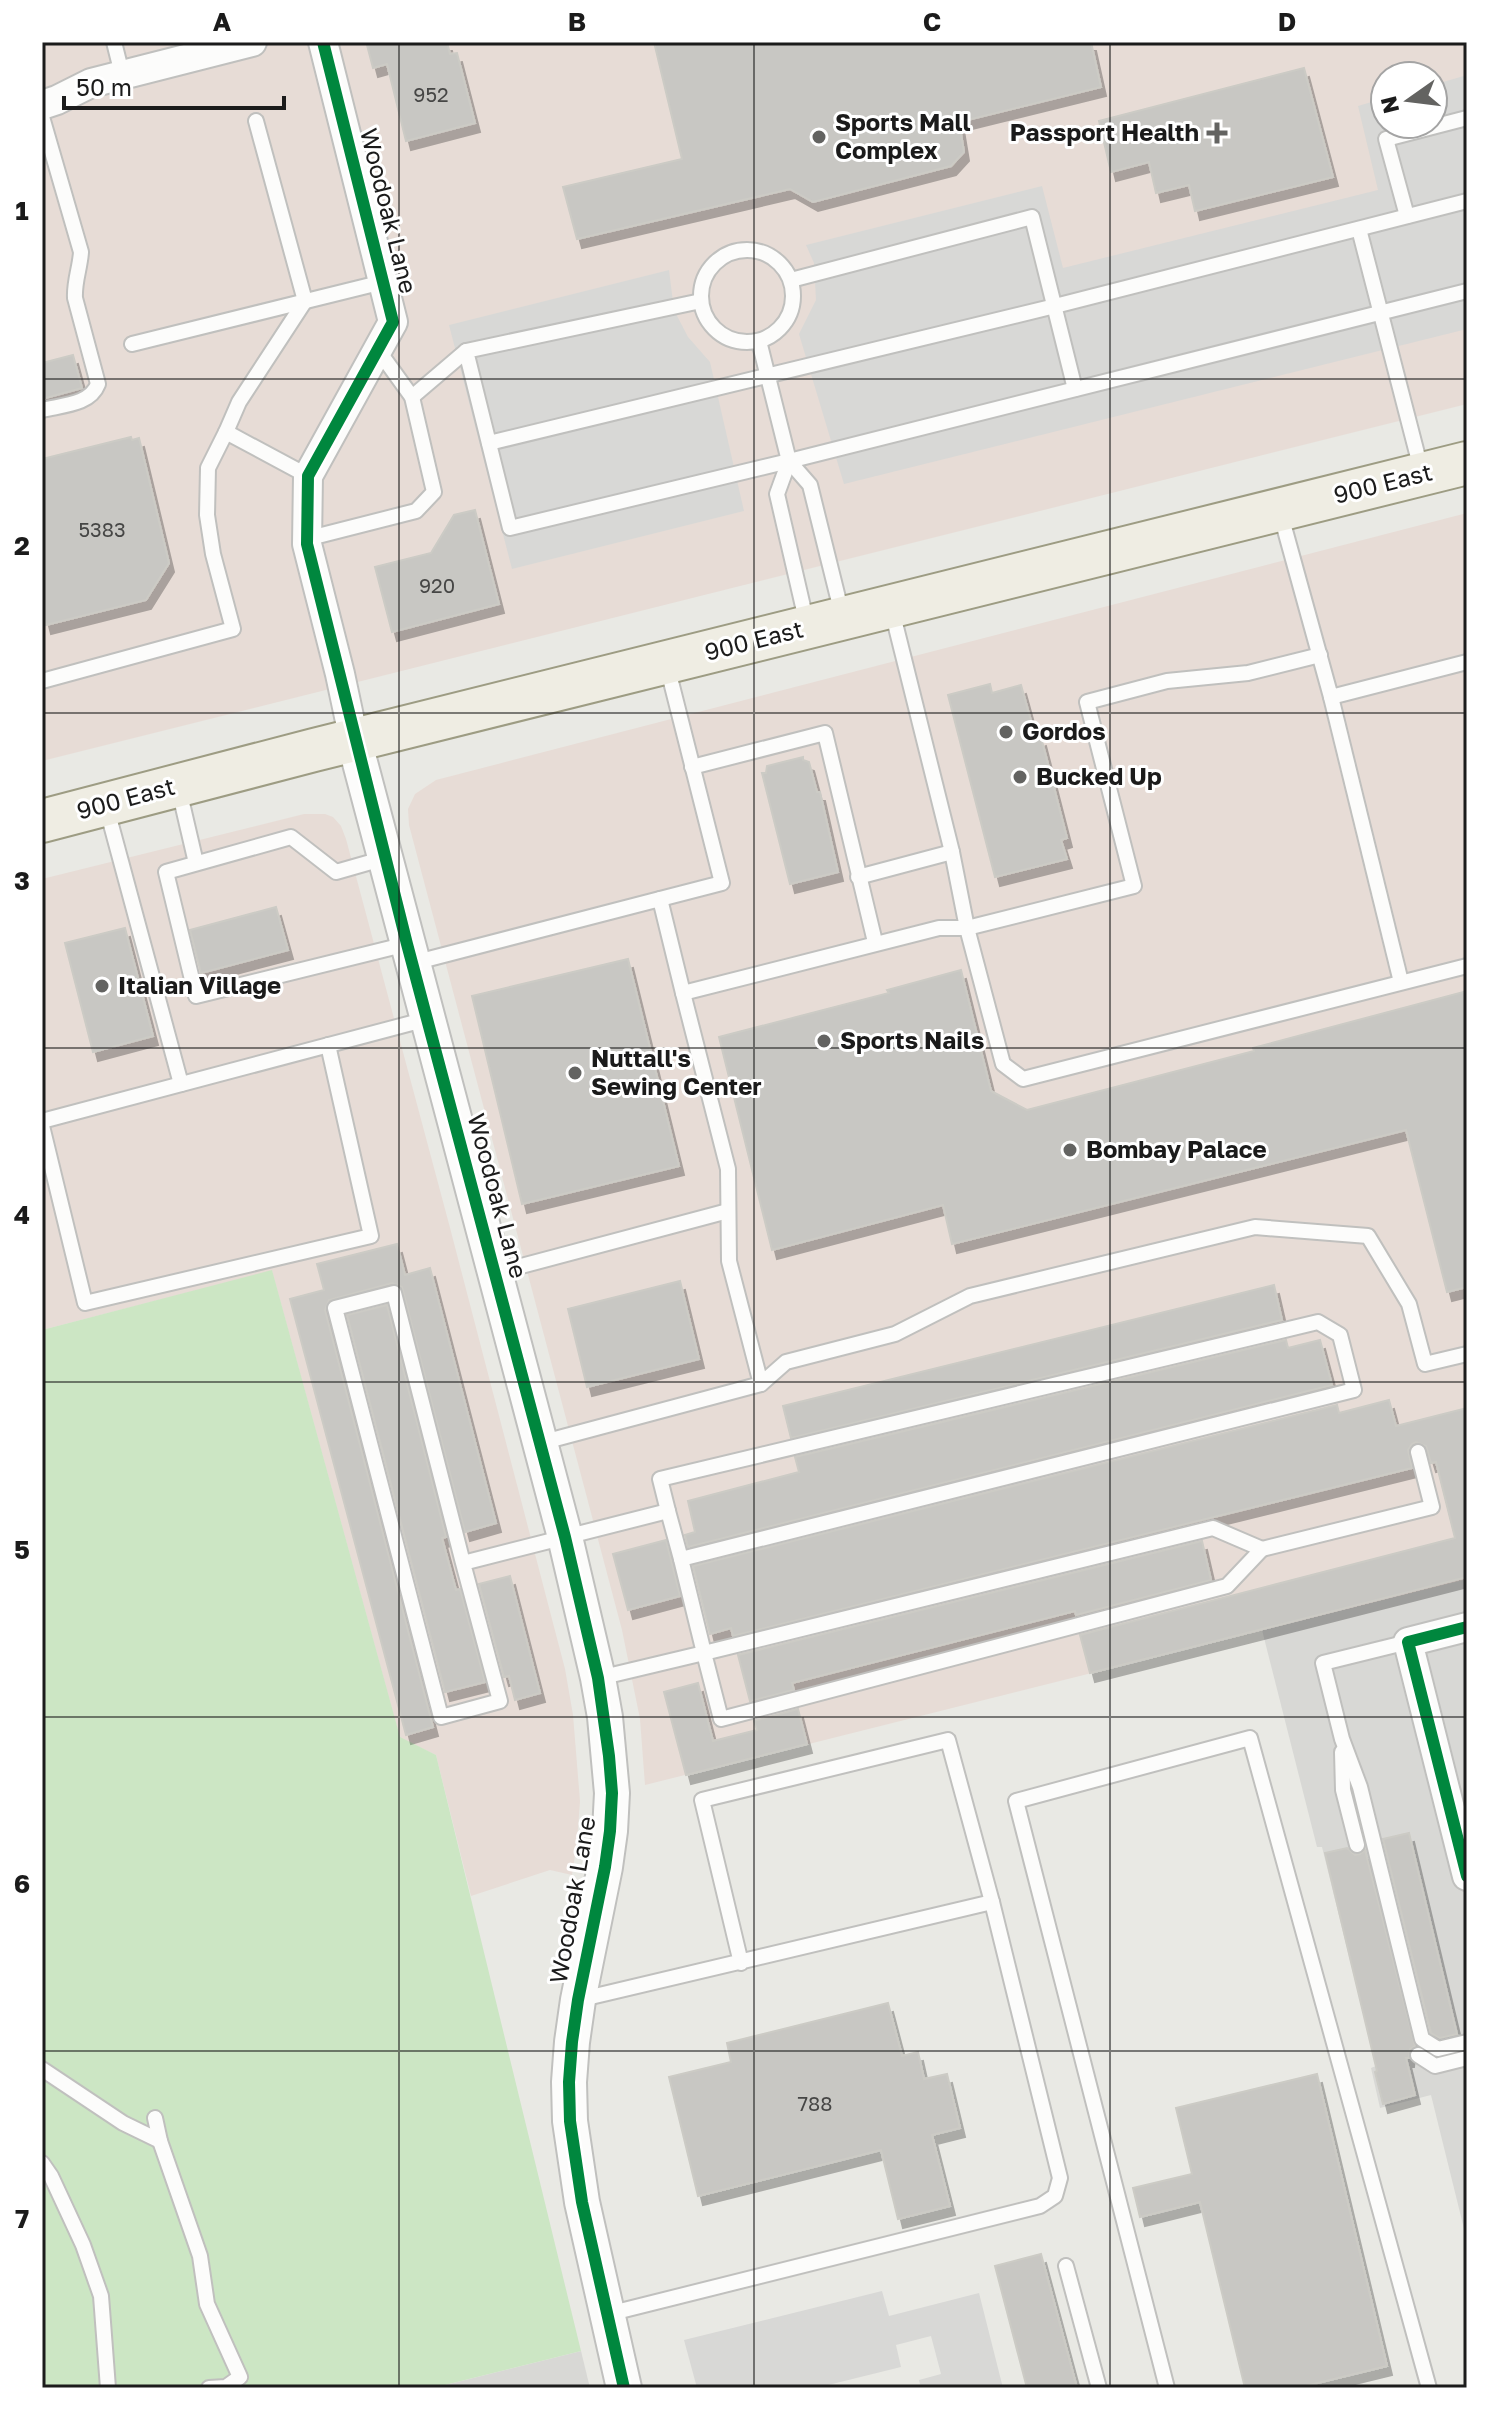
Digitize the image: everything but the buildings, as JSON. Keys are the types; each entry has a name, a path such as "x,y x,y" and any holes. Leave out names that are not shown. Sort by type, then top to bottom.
{"main road":[{"name":"900 East","path":"42,821 354,740 1467,463"}],"street":[{"path":"42,105 80,87 122,74 224,46 252,42"},
{"name":"Woodoak Lane","path":"323,42 393,322 308,476 306,539 354,740 565,1537 598,1678 612,1793 610,1831 578,2000 570,2069 570,2121 582,2202 624,2388"},
{"path":"1467,1627 1408,1642 1467,1876"}],"lane":[{"path":"114,42 122,74"},
{"path":"42,117 81,252 74,286 75,298 98,384 94,393 85,399 42,410"},
{"path":"1407,216 1386,139 1467,118"},
{"path":"42,681 233,629 213,554 207,515 208,468 239,402 305,301 256,121"},
{"path":"489,443 1055,306 1467,201"},
{"path":"791,280 1032,217 1075,389"},
{"path":"1359,229 1423,474"},
{"path":"759,251 774,259 791,280 793,300 789,315 780,328 759,341 738,342 724,337 704,315 701,301 701,286 707,272 716,261 729,253 759,251"},
{"path":"132,344 383,282"},
{"path":"466,351 510,528 1467,291"},
{"path":"412,397 466,351 701,301"},
{"path":"759,341 789,461 810,485 826,623"},
{"path":"306,539 416,511 434,492 412,397 378,350"},
{"path":"226,432 308,476"},
{"path":"789,461 777,494 826,623"},
{"path":"1280,510 1331,697 1401,982"},
{"path":"891,606 952,852 967,928 1003,1064 1023,1079 1467,966"},
{"path":"683,993 875,942 939,928 967,928 1134,886 1087,702 1167,681 1248,673 1320,655"},
{"path":"385,858 336,872 291,837 166,872 196,996 410,954 722,883 666,662"},
{"path":"1331,697 1467,662"},
{"path":"692,767 825,733 875,942"},
{"path":"178,786 196,863"},
{"path":"105,805 181,1084"},
{"path":"858,877 952,852"},
{"path":"660,899 728,1169 729,1261 761,1384"},
{"path":"328,1045 371,1236 85,1303 42,1123 181,1084 328,1045 427,1019"},
{"path":"494,1273 728,1211"},
{"path":"540,1443 761,1384 786,1362 895,1334 970,1296 1255,1227 1368,1236 1409,1304 1425,1364 1467,1354"},
{"path":"394,1293 463,1563 500,1701 441,1717 335,1308 394,1293"},
{"path":"681,1559 1354,1390 1340,1335 1318,1322 660,1479 721,1719 1227,1586 1262,1549 1432,1507 1418,1452"},
{"path":"463,1563 668,1511"},
{"path":"598,1678 1213,1528 1262,1549"},
{"path":"1408,1642 1323,1663 1342,1739 1360,1787 1422,2039 1438,2049 1467,2042"},
{"path":"1167,2388 1016,1801 1250,1738 1429,2388"},
{"path":"1342,1739 1343,1790 1357,1845"},
{"path":"608,2314 1040,2206 1055,2196 1060,2178 992,1902 948,1740 702,1800 741,1963"},
{"path":"578,2000 992,1902"},
{"path":"1418,2055 1435,2066 1467,2058"},
{"path":"42,2069 123,2123 160,2141"},
{"path":"155,2118 200,2256 207,2304 240,2377 226,2387 209,2388"},
{"path":"42,2163 83,2245 101,2296 108,2388"},
{"path":"1066,2266 1099,2388"}],"shaded area":[{"path":"42,42 1467,42 1467,404 42,761"},
{"path":"1467,75 1467,329 844,484 799,334 816,300 814,263 806,245 1042,186 1063,268 1378,190 1358,106 1369,103 1369,140 1449,140 1449,80"},
{"path":"669,270 674,310 688,337 710,362 744,511 512,569 449,325"},
{"path":"1467,513 1467,1579 645,1785 640,1719 622,1630 409,825 408,809 415,794 436,780"},
{"path":"304,814 333,817 346,839 565,1669 573,1715 580,1801 572,1875 550,1870 471,1896 436,1755 400,1738 272,1271 42,1330 42,879"},
{"path":"1467,1579 1467,2241 1431,2095 1380,2108 1371,2068 1376,2066 1322,1847 1317,1847 1262,1630"},
{"path":"882,2291 889,2316 979,2293 1003,2388 921,2388 919,2380 941,2374 931,2336 896,2345 901,2367 816,2388 697,2388 684,2340"},
{"path":"581,2351 590,2388 433,2388"}],"green space":[{"path":"272,1270 400,1737 436,1755 581,2351 433,2388 42,2388 42,1330"}],"cycle path":[{"path":"323,42 393,322 308,476 307,544 407,944 565,1537 598,1678 612,1793 610,1831 572,2042 570,2121 582,2202 624,2388"},
{"path":"1467,1627 1408,1642 1467,1876"}],"place":[{"name":"Passport Health","path":"1217,133"},
{"name":"Sports Mall Complex","path":"819,137"},
{"name":"Gordos","path":"1006,732"},
{"name":"Bucked Up","path":"1020,777"},
{"name":"Italian Village","path":"102,986"},
{"name":"Sports Nails","path":"824,1041"},
{"name":"Nuttall's Sewing Center","path":"575,1073"},
{"name":"Bombay Palace","path":"1070,1150"}]}
